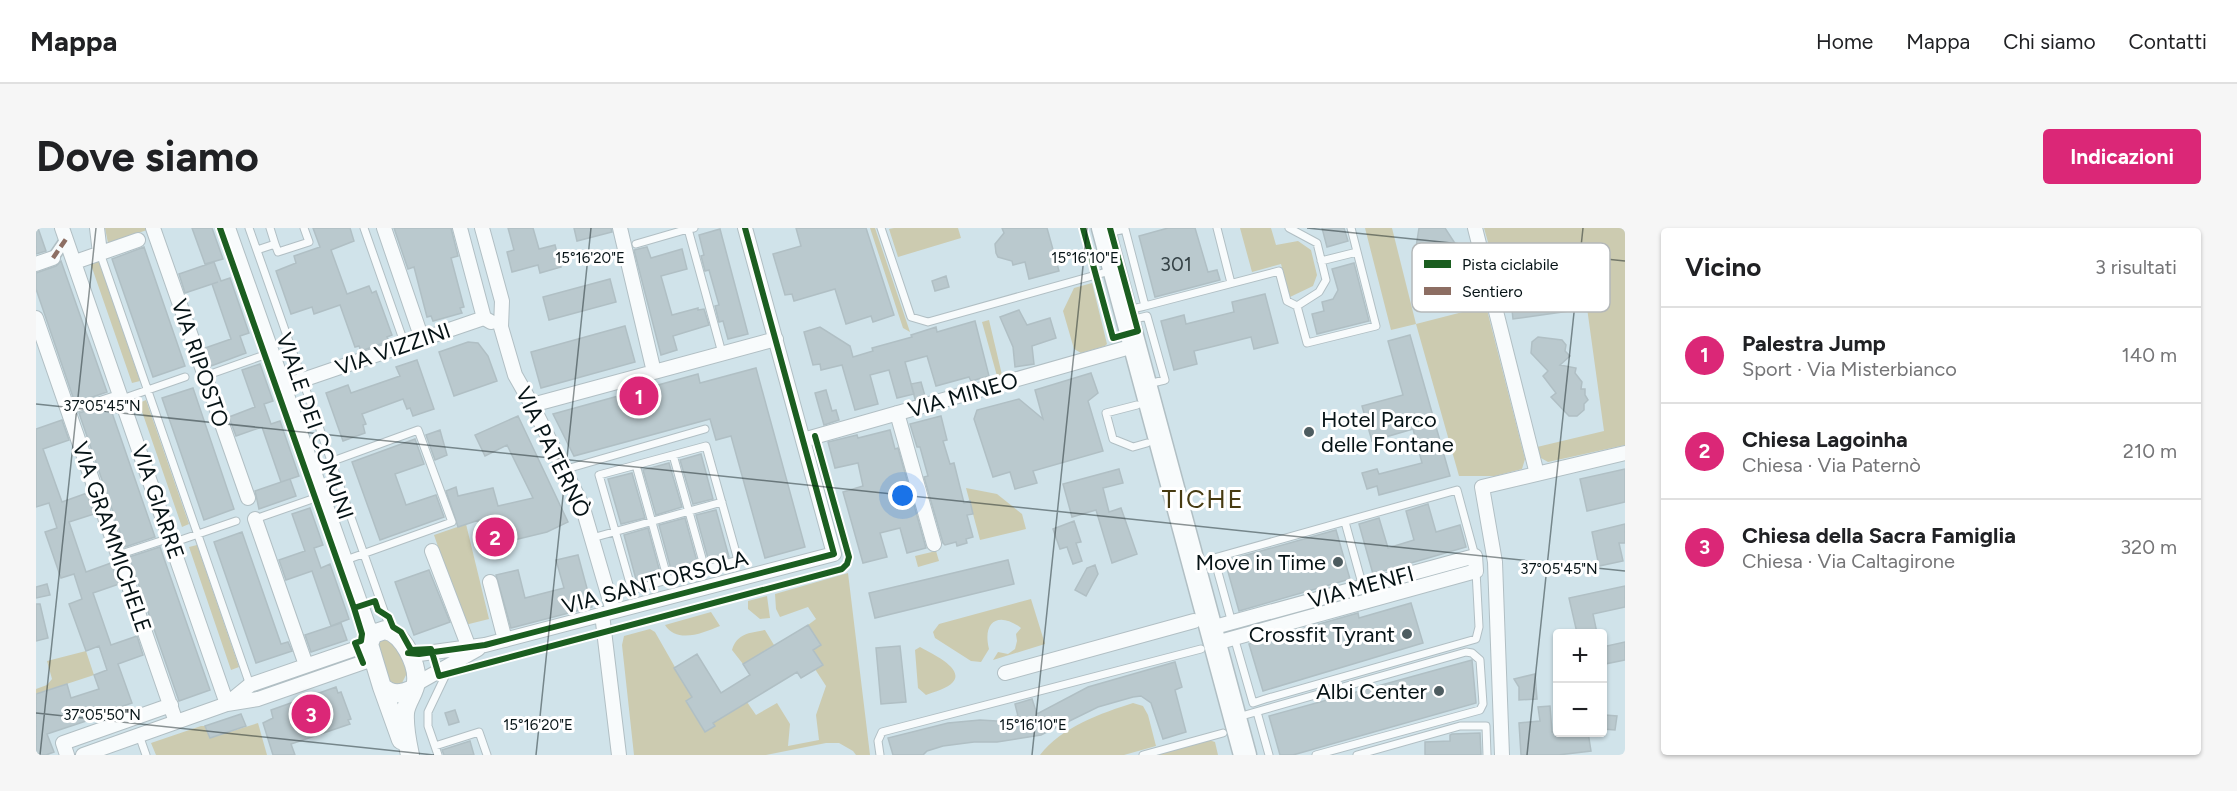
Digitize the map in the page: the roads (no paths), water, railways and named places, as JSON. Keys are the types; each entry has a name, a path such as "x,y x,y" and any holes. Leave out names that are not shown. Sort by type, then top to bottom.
{"main road":[{"path":"1110,229 1108,272 1123,349 1141,395 1215,634 1239,721 1245,755"},
{"path":"1108,272 1133,313 1147,443 1215,634"},
{"path":"1229,755 1239,721"}],"street":[{"path":"97,228 100,253"},
{"name":"VIA RIPOSTO","path":"153,228 248,498"},
{"name":"VIALE DEI COMUNI","path":"226,228 367,628 376,642"},
{"path":"384,228 422,339"},
{"path":"460,228 484,318 501,327"},
{"name":"VIA PATERNÒ","path":"482,228 502,301 501,327 515,375 582,505 592,538 608,613 619,755"},
{"path":"620,228 654,372"},
{"path":"745,228 803,440"},
{"path":"1475,228 1479,243"},
{"path":"36,264 53,258 64,233"},
{"name":"VIA GIARRE","path":"64,233 227,704"},
{"path":"75,264 138,240"},
{"path":"1496,312 1537,474"},
{"name":"VIA GRAMMICHELE","path":"36,318 176,722"},
{"name":"VIA VIZZINI","path":"282,387 484,318"},
{"path":"532,405 776,339"},
{"name":"VIA MINEO","path":"803,440 1123,349"},
{"path":"897,413 934,543"},
{"name":"VIA SANT'ORSOLA","path":"408,653 469,650 834,554 803,440"},
{"path":"1502,755 1495,562 1482,487 1625,453"},
{"path":"255,519 306,665"},
{"path":"382,687 388,692 397,694 415,687 427,676 450,666 469,650 432,551"},
{"path":"1475,556 1476,571"},
{"name":"VIA MENFI","path":"1215,634 1363,587 1475,556"},
{"name":"VIA MENFI","path":"1215,634 1367,601 1476,571"},
{"path":"490,582 505,640"},
{"path":"1363,587 1367,601"},
{"path":"1005,674 1215,634"},
{"path":"227,704 250,685 399,636 408,653 415,687 405,710 405,729 410,755"},
{"path":"83,755 227,704 258,699 376,642"},
{"path":"376,642 382,687 398,736 410,755"},
{"path":"67,755 63,743 171,705"}],"lane":[{"path":"249,228 363,554 376,642"},
{"path":"270,228 278,252 309,242 304,228"},
{"path":"364,228 405,345"},
{"path":"881,228 911,317 928,322 1108,272"},
{"path":"1217,228 1231,283"},
{"path":"1289,228 1317,243 1326,280 1319,292 1297,306"},
{"path":"1110,229 1133,313 1279,271 1287,301 1297,306 1307,343 1376,326 1351,228"},
{"path":"636,243 691,229 722,354"},
{"path":"257,250 275,243"},
{"path":"1321,261 1357,252"},
{"path":"100,253 250,685"},
{"path":"205,376 270,353"},
{"path":"68,411 186,377"},
{"path":"1141,395 1106,414 1113,439 1133,447 1147,443"},
{"path":"563,470 705,429"},
{"path":"310,469 418,430 452,522 344,561"},
{"path":"706,446 738,560 632,590 599,475 673,455 706,446"},
{"path":"673,455 705,569"},
{"path":"636,465 668,580"},
{"path":"1475,556 1457,490 1214,558 1215,634 1254,703 1476,639 1479,627 1476,571"},
{"path":"255,519 321,496"},
{"path":"592,538 722,502"},
{"path":"118,555 197,535 236,521"},
{"path":"1345,522 1363,587"},
{"path":"879,755 878,741 882,732 1215,634"},
{"path":"1143,755 1239,721 1466,652 1472,653 1480,660 1483,704 1479,710 1316,755"},
{"path":"438,755 428,726 428,712 450,666"},
{"path":"1239,721 1269,755"},
{"path":"1357,755 1460,726 1486,726 1487,755"},
{"path":"435,746 480,732 487,755"},
{"path":"140,735 147,755"}],"place":[{"name":"Palestra Jump","path":"639,396"},
{"name":"Hotel Parco delle Fontane","path":"1309,432"},
{"name":"Chiesa Lagoinha","path":"495,537"},
{"name":"Move in Time","path":"1338,562"},
{"name":"Crossfit Tyrant","path":"1407,634"},
{"name":"Albi Center","path":"1439,691"},
{"name":"Chiesa della Sacra Famiglia","path":"311,714"}],"district":[{"name":"TICHE","path":"1203,499"}]}
